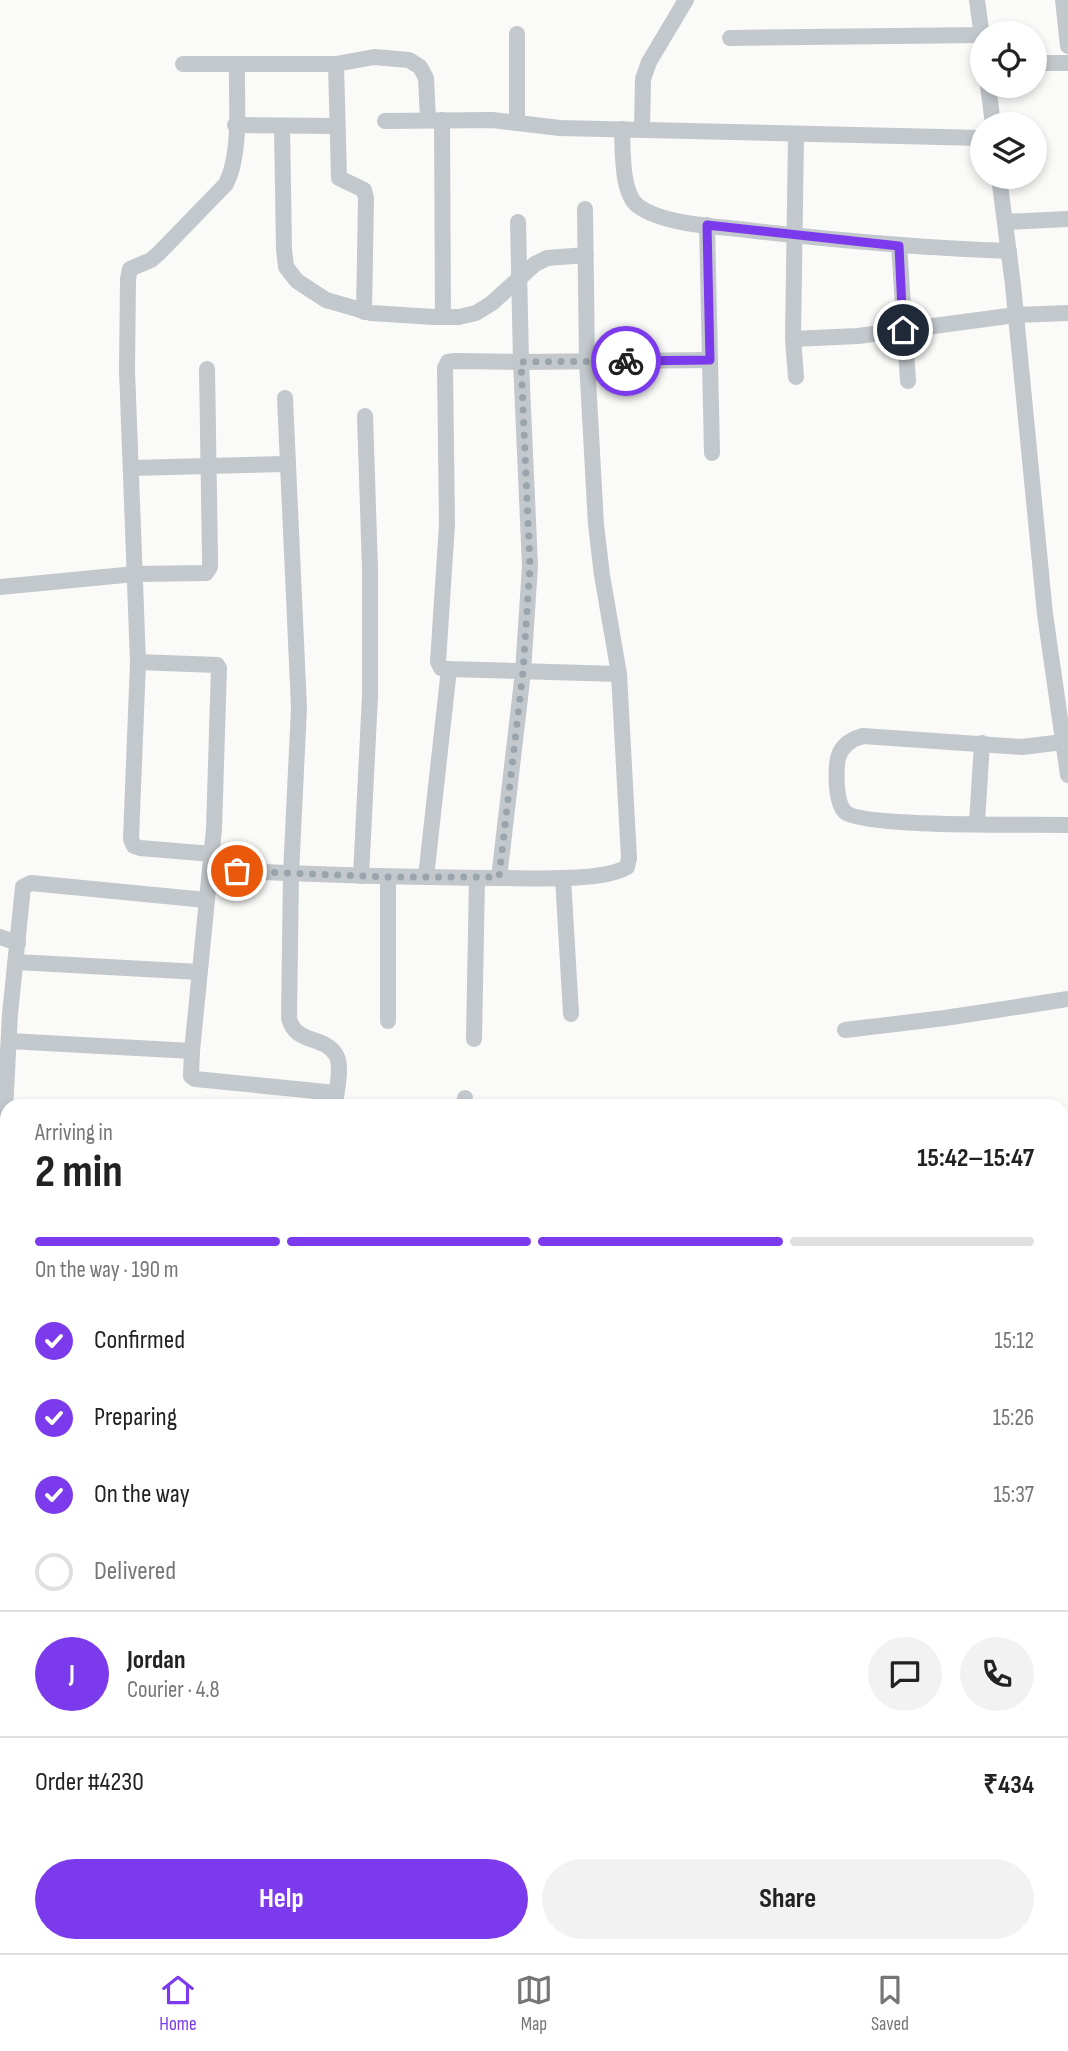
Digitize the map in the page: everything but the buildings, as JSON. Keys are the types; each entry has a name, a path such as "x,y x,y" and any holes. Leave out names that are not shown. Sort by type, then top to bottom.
{"street":[{"path":"642,130 643,79 649,62 686,0"},
{"path":"977,0 980,21"},
{"path":"1062,0 1068,46"},
{"path":"517,34 517,123"},
{"path":"730,38 970,36"},
{"path":"183,64 336,64 374,57 391,57 409,60 420,68 426,78 435,120 443,317"},
{"path":"1047,63 1068,63"},
{"path":"237,64 232,173 226,184 159,253 130,270 128,279 127,370 138,662 131,839 134,846 291,874 563,878 620,871 626,867 629,859 619,674 596,525 587,361 586,209"},
{"path":"336,64 339,178 364,190 366,198 364,312"},
{"path":"385,121 492,120 560,128 970,138"},
{"path":"235,125 336,126"},
{"path":"282,126 286,267 297,281 326,300 364,312 459,317 476,313 492,303 535,264 547,258 586,255"},
{"path":"622,130 629,193 636,205 673,220 899,246 1009,251"},
{"path":"796,135 793,339 796,377"},
{"path":"1001,189 1016,315 1045,614 1060,671 1063,742 1068,775"},
{"path":"1005,222 1068,219"},
{"path":"499,877 523,672 530,566 521,362 519,222"},
{"path":"707,225 712,453"},
{"path":"899,246 908,381"},
{"path":"793,339 858,336 1016,315 1068,313"},
{"path":"619,674 442,668 438,655 447,524 445,368 448,362 455,361 710,360"},
{"path":"0,587 135,574 206,573 210,568 207,369"},
{"path":"285,398 299,708 291,874 289,1018 297,1033 330,1048 336,1055 339,1063 336,1099"},
{"path":"361,876 370,696 370,569 365,416"},
{"path":"131,468 287,464"},
{"path":"138,662 217,665 219,668 211,861 191,1076 195,1079 329,1099"},
{"path":"426,877 449,669"},
{"path":"1063,742 1022,747 863,736 850,740 841,750 837,765 840,802 845,812 855,817 897,822 1068,825"},
{"path":"977,823 982,743"},
{"path":"388,877 388,1021"},
{"path":"474,1039 477,878"},
{"path":"563,878 571,1014"},
{"path":"5,1099 10,1014 23,887 31,883 206,900"},
{"path":"0,937 18,943"},
{"path":"17,962 199,972"},
{"path":"845,1030 1068,999"},
{"path":"9,1041 192,1051"}],"way so far":[{"path":"237,871 388,877 499,877 523,672 530,566 521,362 626,361"}],"route":[{"path":"626,361 710,360 707,225 899,246 903,330"}]}
